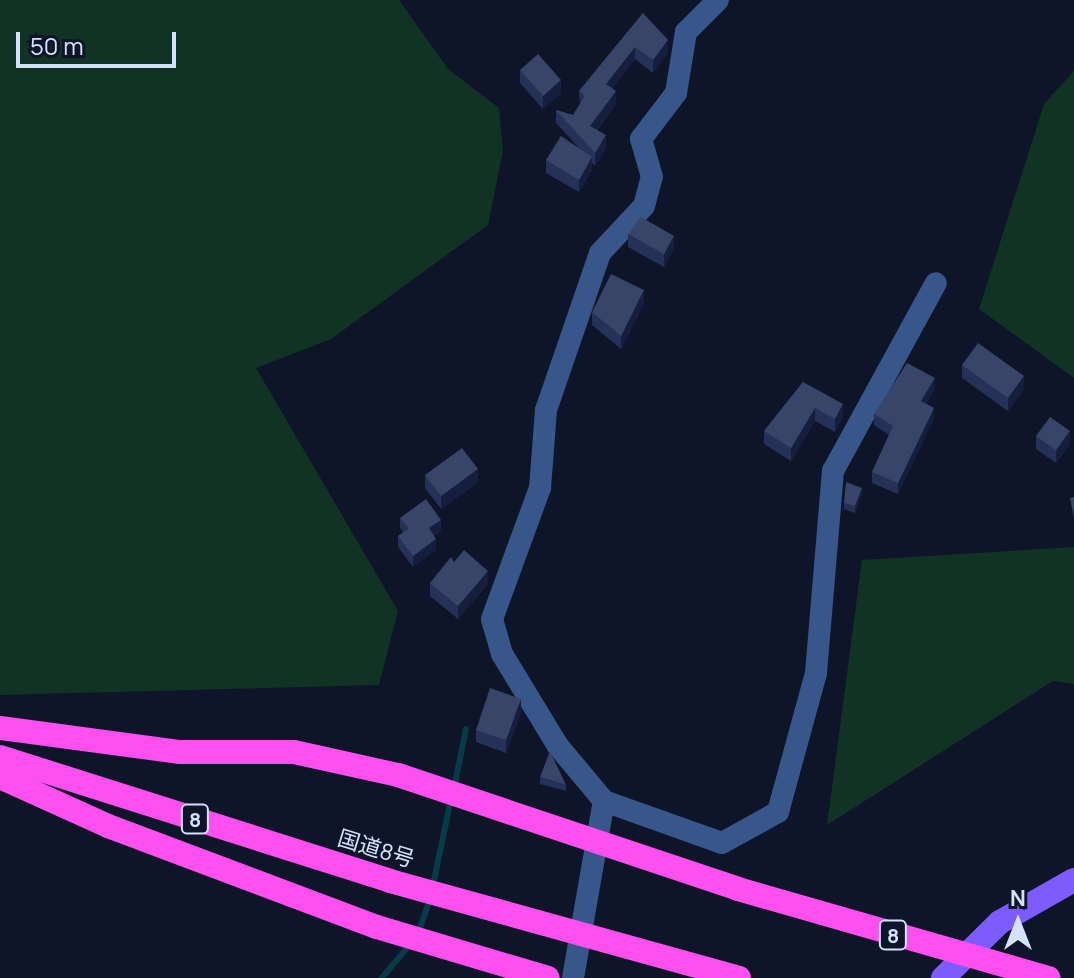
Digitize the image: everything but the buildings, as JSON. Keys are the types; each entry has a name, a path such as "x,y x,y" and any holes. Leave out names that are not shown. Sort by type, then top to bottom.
{"highway":[{"name":"8","path":"0,728 180,752 294,752 398,775 738,889 1049,978"},
{"name":"国道8号","path":"0,757 390,881 739,978"},
{"name":"8","path":"0,777 108,826 377,927 548,978"}],"main road":[{"path":"943,978 1000,922 1074,880"}],"street":[{"path":"718,0 686,32 676,93 641,139 652,177 644,206 600,253 546,410 540,488 492,619 502,654 550,733 604,801 722,843 778,812 816,673 833,471 936,283"},
{"path":"573,978 604,801"}],"green space":[{"path":"0,0 399,0 448,69 499,108 503,150 488,225 331,339 256,368 398,611 379,685 0,695"},
{"path":"1074,71 1074,378 979,309 1044,104"},
{"path":"1074,547 1074,684 1053,681 827,825 862,560"}],"waterway":[{"path":"454,788 466,729"},
{"path":"433,885 451,799"},
{"path":"418,934 431,896"},
{"path":"382,978 411,943"}]}
